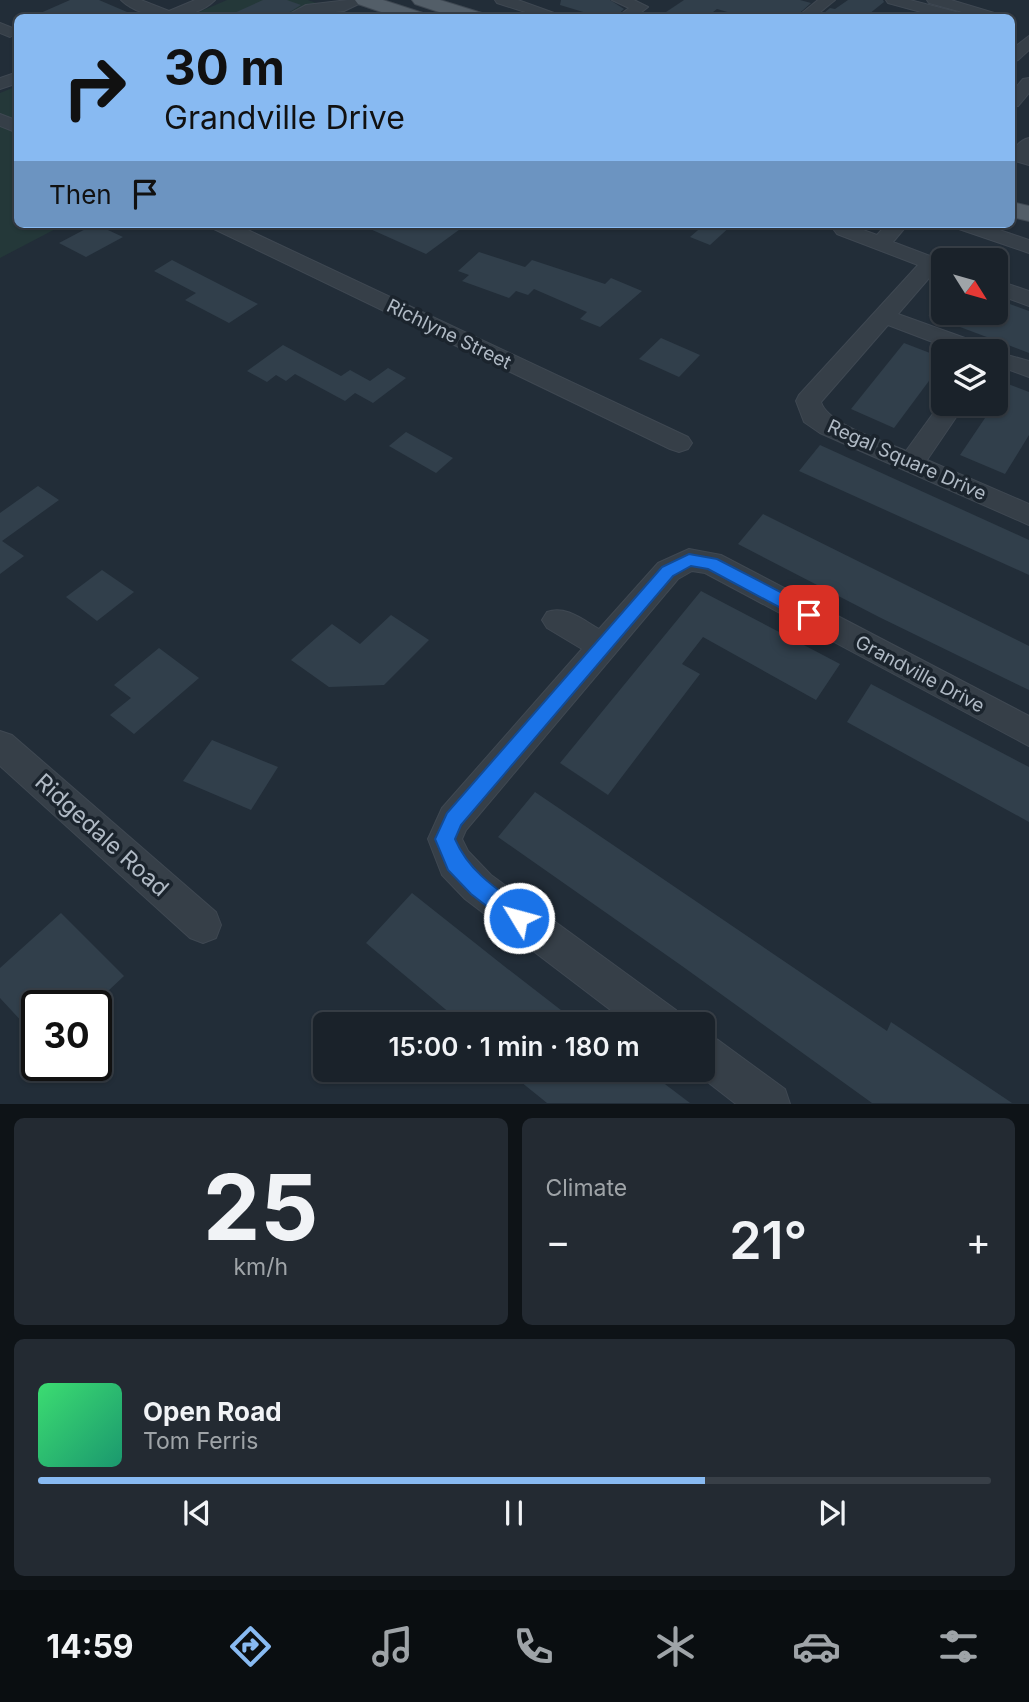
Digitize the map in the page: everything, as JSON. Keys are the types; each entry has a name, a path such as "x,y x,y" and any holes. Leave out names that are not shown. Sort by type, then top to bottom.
{"main road":[{"path":"374,1 453,14"}],"street":[{"path":"128,0 160,14"},
{"path":"294,0 312,0"},
{"path":"502,0 548,14"},
{"path":"619,0 641,7 630,14"},
{"path":"809,14 828,0"},
{"path":"893,0 959,14"},
{"path":"934,0 962,14"},
{"path":"173,14 198,1"},
{"path":"298,14 311,8 344,7 374,1"},
{"path":"359,14 374,1"},
{"path":"1015,26 1029,39 1015,54"},
{"path":"0,28 10,32 0,36"},
{"path":"1015,99 1029,83"},
{"path":"1029,143 1019,156 1029,159"},
{"name":"Richlyne Street","path":"227,228 679,443"},
{"name":"Regal Square Drive","path":"845,228 849,233 931,263"},
{"path":"880,244 894,228"},
{"path":"974,228 1029,247"},
{"name":"Regal Square Drive","path":"931,271 884,316 808,401 813,416 829,427 1029,515"},
{"path":"1008,291 1029,299"},
{"path":"884,316 947,339"},
{"path":"1008,361 1029,369"},
{"path":"911,463 945,416"},
{"name":"Grandville Drive","path":"646,1012 478,887 455,863 445,839 454,819 667,571 689,560 711,563 1029,732"},
{"path":"557,620 603,646"},
{"name":"Ridgedale Road","path":"0,745 203,925"},
{"path":"715,1062 770,1104"}],"green space":[{"path":"227,0 308,0 319,4 295,14 194,14"},
{"path":"14,87 14,228 57,228 0,258 0,93"}],"building":[{"path":"70,0 99,0 132,14 38,14"},
{"path":"263,0 287,0 301,5 286,14 232,14"},
{"path":"561,0 610,0 624,9 618,14 590,14 560,5"},
{"path":"684,0 800,0 811,3 799,14 734,14 717,9 710,14 663,14"},
{"path":"848,0 884,2 869,14 823,14 830,8 835,9"},
{"path":"87,228 104,228 123,237 86,257 59,243"},
{"path":"368,228 462,228 426,254"},
{"path":"700,228 729,228 710,245 690,237"},
{"path":"479,252 525,267 532,260 605,284 611,278 642,291 600,327 580,319 587,312 534,289 528,295 516,291 509,298 462,281 469,275 458,271"},
{"path":"172,260 258,304 229,323 185,300 196,293 154,271"},
{"path":"1008,303 1029,311 1029,353 1008,345 1008,339 992,339 957,326 1008,326"},
{"path":"661,338 700,355 679,377 639,359"},
{"path":"904,343 931,353 931,378 894,428 851,409"},
{"path":"283,345 341,376 350,370 370,381 388,368 406,378 373,403 355,393 345,401 295,374 286,381 276,375 267,382 247,371"},
{"path":"1008,384 1029,392 1029,435 1005,474 960,455 986,416 1008,416"},
{"path":"406,432 453,458 436,473 389,446"},
{"path":"820,445 1029,540 1029,575 799,471"},
{"path":"38,486 59,500 2,541 24,556 0,574 0,513"},
{"path":"763,514 1029,646 1029,690 738,544"},
{"path":"102,570 134,592 97,621 66,597"},
{"path":"701,591 840,664 816,700 703,637 682,664 700,674 608,795 560,763"},
{"path":"391,615 429,640 384,685 329,687 291,660 332,624 360,644"},
{"path":"159,648 199,678 134,734 110,715 131,698 114,685"},
{"path":"871,684 1029,767 1029,822 847,722"},
{"path":"212,740 278,767 251,810 183,781"},
{"path":"535,792 887,1031 891,1022 1012,1103 872,1103 498,837"},
{"path":"412,893 563,1012 449,1012 366,943"},
{"path":"61,913 124,976 109,990 21,990 21,1021 0,998 0,968"},
{"path":"521,1082 662,1082 690,1103 547,1103"}],"route":[{"path":"519,918 478,887 455,863 445,839 454,819 667,571 689,560 711,563 809,615"}]}
